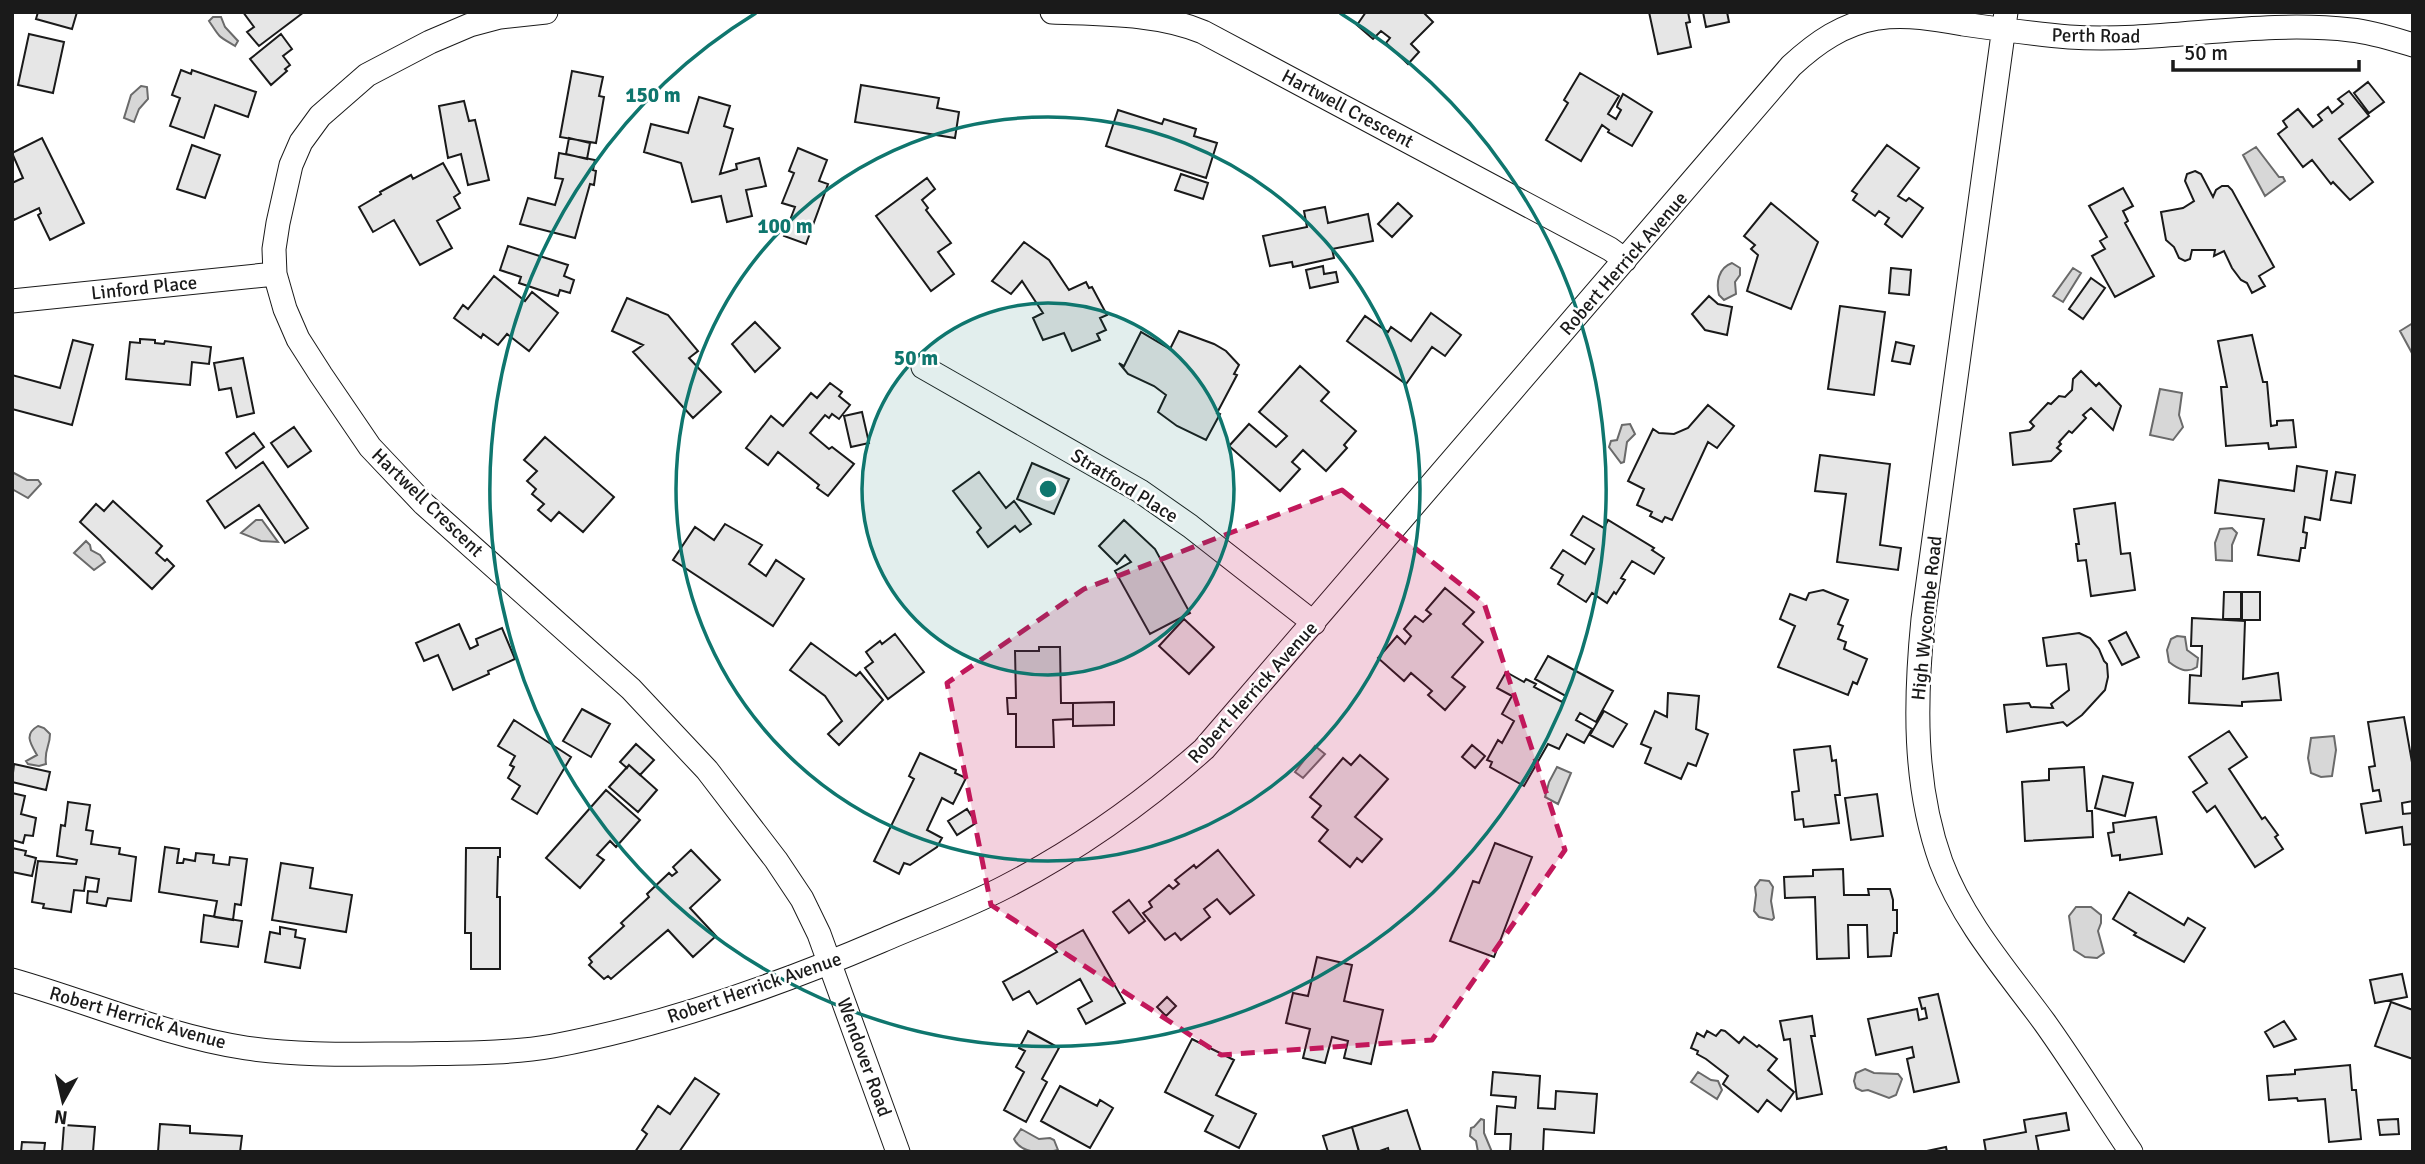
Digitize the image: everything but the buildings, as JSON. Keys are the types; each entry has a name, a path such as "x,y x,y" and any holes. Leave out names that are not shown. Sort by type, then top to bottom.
{"street":[{"name":"Hartwell Crescent","path":"546,12 462,20 367,75 320,116 302,142 288,176 274,249 275,274 285,309 298,339 370,447 424,504 631,689 707,770 776,860 802,900 831,962"},
{"name":"Hartwell Crescent","path":"1052,12 1184,19 1610,249 1625,260"},
{"name":"Robert Herrick Avenue","path":"12,980 162,1028 244,1048 341,1055 452,1054 550,1046 603,1035 737,996 831,962 1001,889 1077,846 1130,810 1204,749 1791,66 1813,46 1834,32 1867,20 1903,16 2005,21"},
{"name":"Perth Road","path":"2005,21 2101,38 2275,27 2321,27 2354,30 2413,45"},
{"name":"High Wycombe Road","path":"2005,21 1923,619 1917,710 1920,759 1926,809 1933,837 1959,901 2131,1152"},
{"name":"Linford Place","path":"12,301 275,274"},
{"name":"Stratford Place","path":"923,367 1103,467 1140,491 1190,526 1314,623"},
{"name":"Wendover Road","path":"831,962 898,1152"}],"highlighted area":[{"path":"1342,490 1484,603 1565,850 1432,1040 1221,1055 991,905 947,683 1084,589"}],"shaded area":[{"path":"213,17 221,17 225,27 238,41 235,46 218,34 209,21"},
{"path":"141,86 147,87 148,99 139,109 134,122 124,118 131,95"},
{"path":"2256,147 2285,181 2265,196 2243,155"},
{"path":"1732,263 1740,268 1740,275 1735,282 1736,294 1724,300 1719,295 1718,281 1724,268"},
{"path":"2073,268 2081,273 2063,302 2053,296"},
{"path":"2413,323 2413,355 2400,331"},
{"path":"2160,389 2182,393 2179,415 2183,427 2173,440 2150,435"},
{"path":"1630,424 1635,434 1627,442 1624,462 1621,463 1609,447 1611,441 1617,440 1622,425"},
{"path":"12,472 27,480 38,480 41,484 28,498 12,489"},
{"path":"256,520 262,520 278,542 261,541 241,533"},
{"path":"2232,528 2237,533 2232,545 2232,561 2216,560 2215,543 2220,529"},
{"path":"86,541 91,550 105,562 94,570 74,553"},
{"path":"2177,636 2185,637 2187,650 2198,658 2197,667 2183,670 2169,662 2167,650 2171,639"},
{"path":"38,726 50,734 46,764 39,766 26,761 37,755 30,736"},
{"path":"2334,736 2336,750 2332,776 2321,777 2311,773 2308,758 2311,738"},
{"path":"1315,746 1325,754 1303,778 1295,772"},
{"path":"1557,767 1571,773 1558,804 1545,797"},
{"path":"1760,880 1769,881 1773,887 1772,920 1759,917 1754,911 1755,887"},
{"path":"2076,907 2091,907 2101,915 2098,931 2104,953 2097,958 2085,957 2074,950 2069,916"},
{"path":"1865,1069 1874,1073 1898,1074 1902,1079 1896,1095 1889,1098 1856,1088 1856,1073"},
{"path":"1698,1072 1718,1081 1722,1090 1717,1099 1691,1082"},
{"path":"1481,1119 1484,1120 1484,1133 1492,1152 1478,1152 1476,1141 1470,1136 1471,1128"},
{"path":"1021,1129 1039,1139 1054,1140 1058,1150 1040,1152 1022,1148 1014,1139"}]}
